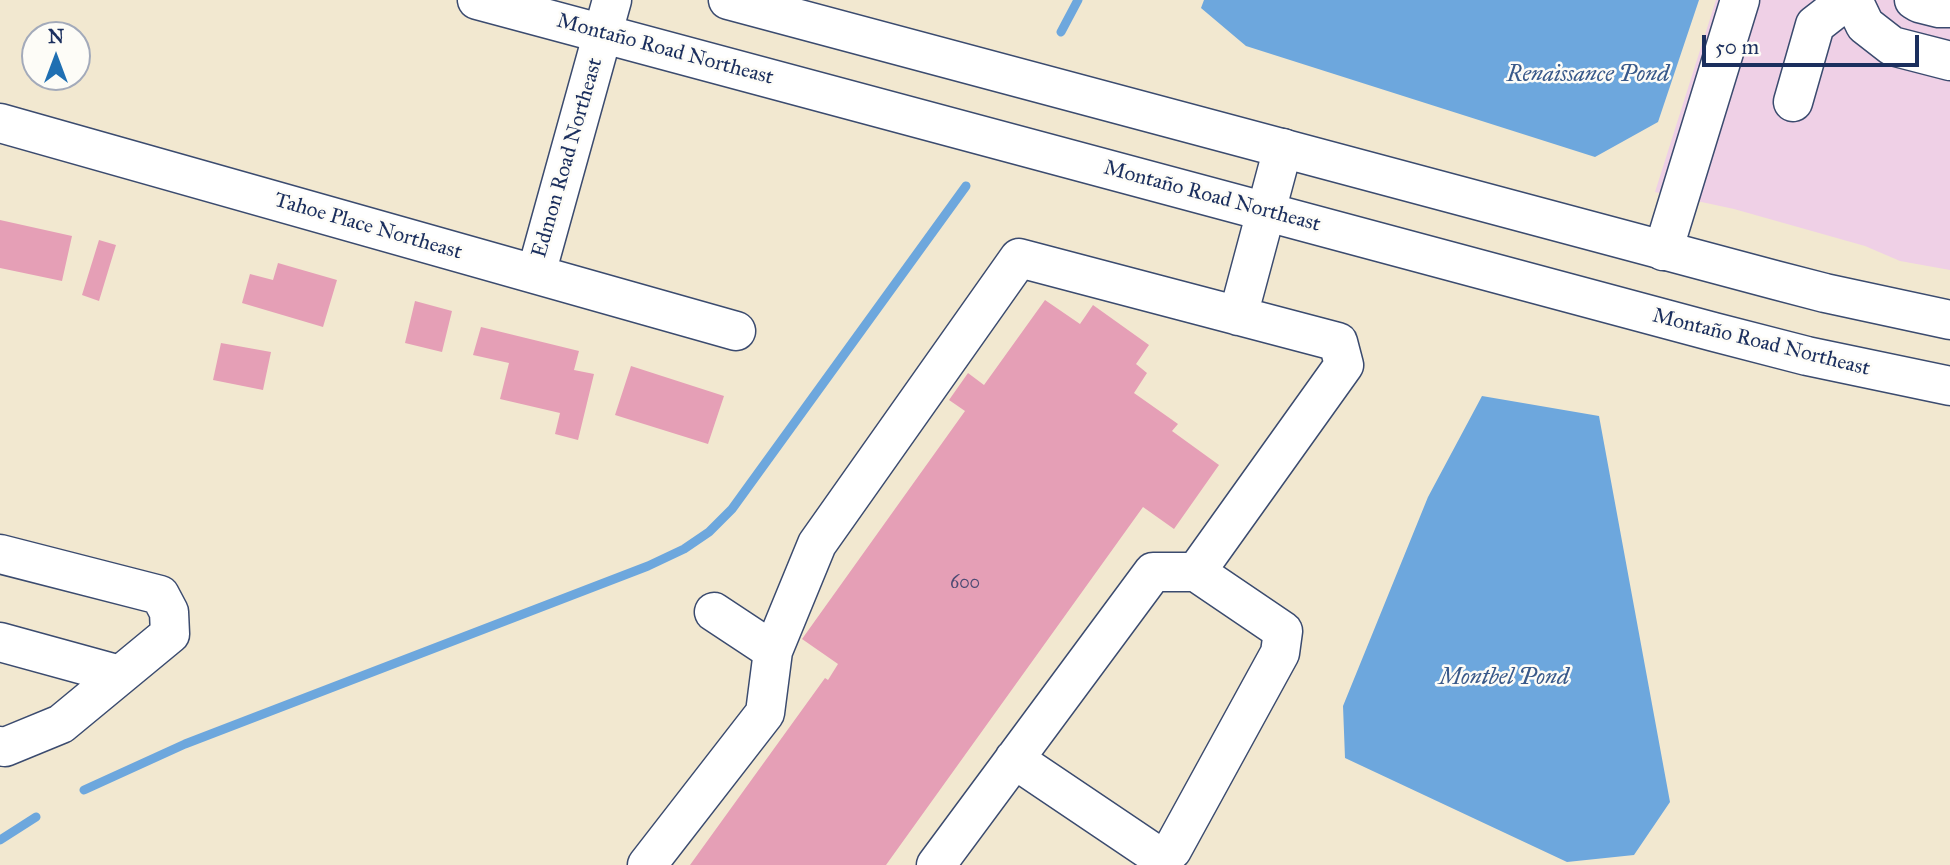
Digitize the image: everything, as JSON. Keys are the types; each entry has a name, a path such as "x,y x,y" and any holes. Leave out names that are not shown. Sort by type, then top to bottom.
{"main road":[{"name":"Montaño Road Northeast","path":"477,0 607,16 1265,212 1754,343 1950,386"},
{"path":"728,0 1663,251 1825,293 1950,320"},
{"path":"1663,251 1740,0"},
{"path":"1793,102 1815,25 1847,0"},
{"path":"1853,0 1865,25 1892,46 1950,61"},
{"path":"1914,0 1940,8 1950,8"},
{"name":"Edmon Road Northeast","path":"536,274 607,16"},
{"name":"Tahoe Place Northeast","path":"0,123 736,331"},
{"path":"1238,316 1283,148"},
{"path":"647,865 765,713 773,651 817,544 1019,258 1338,342 1343,365 1195,572"},
{"path":"0,554 160,595 169,612 170,634 61,724 5,747 0,746"},
{"path":"936,865 1014,759 1153,572 1195,572 1283,631 1280,653 1172,850 1158,856 1014,759"},
{"path":"714,612 773,651"},
{"path":"0,642 120,675"}],"shaded area":[{"path":"1716,0 1950,0 1950,270 1900,261 1865,246 1734,209 1655,192"}],"water":[{"name":"Renaissance Pond","path":"1204,0 1699,0 1658,122 1595,157 1246,46 1201,8"},
{"name":"Montbel Pond","path":"1482,396 1599,416 1670,802 1634,855 1567,862 1345,758 1343,706 1428,497"}],"building":[{"path":"0,220 72,236 62,281 0,268"},
{"path":"99,240 116,245 99,301 82,295"},
{"path":"278,263 337,280 323,327 242,303 250,274 273,280"},
{"path":"1045,300 1080,324 1093,305 1149,345 1136,364 1147,373 1134,393 1178,424 1172,431 1219,465 1174,529 1143,507 886,865 690,865 825,678 828,680 838,664 802,639 965,411 949,400 968,373 984,385"},
{"path":"415,301 452,311 442,352 405,343"},
{"path":"481,327 579,351 574,370 594,374 578,440 555,434 560,413 500,399 509,363 473,355"},
{"path":"221,343 271,352 263,390 213,380"},
{"path":"631,366 724,396 708,444 615,415"}],"waterway":[{"path":"1061,32 1078,0"},
{"path":"84,790 185,744 648,566 684,549 709,532 732,509 966,186"},
{"path":"0,840 36,817"}]}
